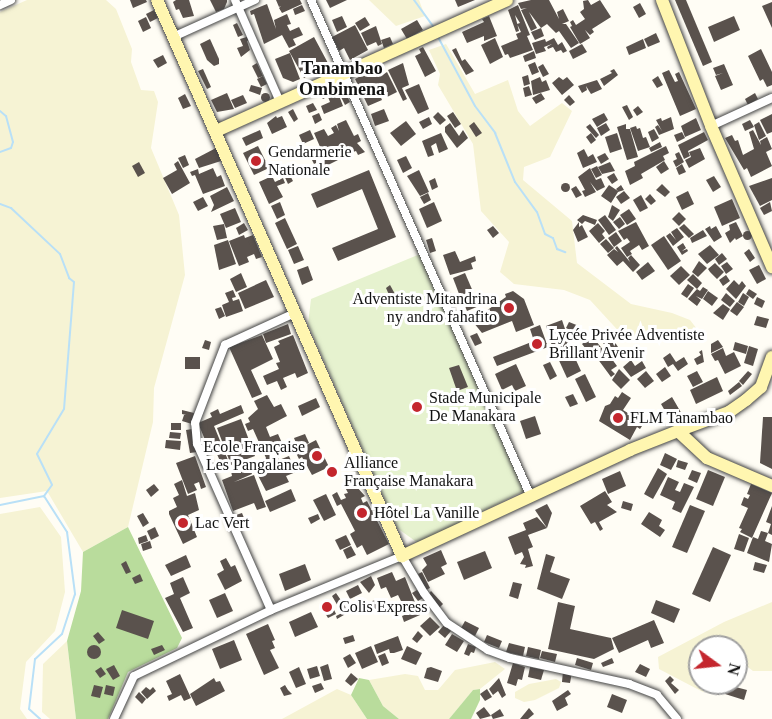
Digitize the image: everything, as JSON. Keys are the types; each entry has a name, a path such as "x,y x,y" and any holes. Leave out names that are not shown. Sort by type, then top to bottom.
{"main road":[{"path":"157,0 402,556 678,431 729,412 761,387 772,357"},
{"path":"216,131 507,0"},
{"path":"662,0 711,126 769,249 772,267"},
{"path":"678,431 707,458 772,486"}],"street":[{"path":"0,5 11,0"},
{"path":"173,37 237,4 255,0"},
{"path":"311,0 345,72 531,496"},
{"path":"237,4 280,102"},
{"path":"711,126 772,98"},
{"path":"271,610 197,444 195,423 225,345 295,313"},
{"path":"114,719 134,676 271,610 402,556 424,594 447,623 488,650 510,658 629,684 657,695 677,719"}],"shaded area":[{"path":"27,0 106,0 116,9 132,49 131,62 141,90 154,91 158,102 151,148 179,215 185,275 154,388 153,422 128,527 83,552 47,491 0,498 0,12"},
{"path":"369,0 419,0 425,16 396,26"},
{"path":"446,44 475,94 508,80 518,111 530,126 562,103 572,111 550,157 524,167 523,180 572,221 577,263 631,304 672,313 690,320 697,329 694,340 624,337 590,300 564,290 514,284 500,272 509,242 481,211 473,144 438,85 440,74 429,50"},
{"path":"40,507 61,537 65,592 55,631 26,662 20,709 27,719 0,719 0,514"},
{"path":"772,602 772,671 753,671 748,667 748,635 699,635"},
{"path":"67,641 76,719 50,719 42,712 43,664"},
{"path":"688,641 688,684 659,669 658,657"},
{"path":"495,662 505,669 480,689 473,690 449,719 399,719 383,706 369,680 405,674 418,676 425,690 438,690 455,670"},
{"path":"556,679 561,682 559,688 535,700 524,702 515,698 515,692 529,684"},
{"path":"337,689 351,695 367,719 282,719"}],"green space":[{"name":"Stade Municipale De Manakara","path":"425,252 524,491 418,543 397,528 308,324 311,299"},
{"path":"128,527 182,638 177,648 128,672 108,719 76,719 67,641 81,591 83,552"},
{"path":"359,678 369,680 383,706 399,719 367,719 351,695"},
{"path":"480,689 480,700 471,719 449,719 473,690"}],"building":[{"path":"130,0 146,0 147,2 133,8"},
{"path":"189,0 194,16 183,18 179,9 176,10 173,2"},
{"path":"210,0 227,0 227,2 224,9 216,12"},
{"path":"276,0 300,0 302,4 282,13 279,8 281,6 279,7"},
{"path":"326,0 347,0 330,8"},
{"path":"455,0 475,0 458,7"},
{"path":"549,0 559,19 557,12 563,9 569,21 562,24 566,24 579,43 571,48 559,31 556,33 547,24 541,28 529,12 537,28 531,31 521,10 527,8 521,9 518,3"},
{"path":"588,0 591,5 600,0 611,17 592,29 594,32 590,35 585,30 590,38 580,44 570,27 572,26 570,22 573,20 576,25 585,19 580,12 584,9 583,1"},
{"path":"675,0 686,0 712,62 703,66"},
{"path":"772,2 772,28 762,6"},
{"path":"640,3 646,14 639,18 633,7"},
{"path":"267,4 276,29 274,20 287,14 291,24 287,25 290,31 299,27 303,35 293,39 296,45 289,48 282,35 264,44 254,14 251,15 250,11"},
{"path":"302,5 305,11 295,15 293,9"},
{"path":"518,5 530,35 527,36 533,50 510,58 508,54 505,55 501,46 518,39 516,34 521,32 517,25 519,31 516,32 508,10"},
{"path":"154,10 158,18 150,22 146,14"},
{"path":"342,16 347,27 337,32 332,20"},
{"path":"489,16 497,36 484,41 484,36 467,43 462,32 484,22 482,19"},
{"path":"734,16 740,30 714,42 708,27"},
{"path":"146,17 151,28 143,32 138,21"},
{"path":"365,17 370,25 360,31 355,23"},
{"path":"417,20 423,30 407,39 401,29"},
{"path":"237,23 243,35 238,37 233,25"},
{"path":"355,25 368,50 350,60 344,48 339,51 332,37"},
{"path":"376,26 382,44 378,46 376,42 367,46 361,33"},
{"path":"541,28 544,36 535,40 531,32"},
{"path":"656,33 660,42 648,47 644,39"},
{"path":"250,36 252,39 247,41 250,50 241,57 237,48 243,46 240,39"},
{"path":"314,37 329,65 318,70 320,75 315,77 313,73 304,78 289,51"},
{"path":"390,37 393,44 384,48 381,40"},
{"path":"495,38 503,57 490,64 481,45"},
{"path":"554,38 558,45 562,42 567,51 556,52 553,47 548,49 547,47 552,44 544,47 546,51 536,54 532,43 545,39 546,42"},
{"path":"210,39 219,59 219,64 214,66 207,60 200,44"},
{"path":"643,39 646,48 629,55 626,47"},
{"path":"582,44 587,52 573,59 569,51"},
{"path":"423,47 436,71 425,77 415,56 421,53 419,49"},
{"path":"456,48 462,61 465,59 474,71 466,75 452,50"},
{"path":"761,49 772,72 772,85 767,87 763,79 760,81 748,56"},
{"path":"534,51 536,58 525,62 523,56"},
{"path":"290,53 300,79 293,82 283,78 275,59"},
{"path":"163,55 167,63 158,68 153,60"},
{"path":"535,62 539,72 532,75 528,65"},
{"path":"257,63 263,76 258,78 252,66"},
{"path":"403,63 409,85 402,88 407,99 403,101 388,70"},
{"path":"543,64 549,74 543,77 538,67"},
{"path":"724,64 733,85 721,90 715,76 723,73 716,75 713,68"},
{"path":"380,66 384,74 387,72 397,92 387,97 384,90 379,93 382,100 368,106 355,79"},
{"path":"203,69 211,87 207,89 198,71"},
{"path":"614,69 618,75 604,86 600,79 612,73 610,71"},
{"path":"669,70 675,82 678,81 675,74 679,72 696,109 680,116 662,73"},
{"path":"528,75 530,84 524,86 522,77"},
{"path":"263,76 267,84 261,87 257,79"},
{"path":"658,76 663,85 657,88 652,80"},
{"path":"540,77 542,82 546,80 550,90 533,95 531,81"},
{"path":"559,77 563,80 567,77 574,85 562,95 552,83"},
{"path":"597,80 602,89 591,94 586,86 587,90 582,93 578,86"},
{"path":"419,84 429,109 418,114 405,90"},
{"path":"251,85 262,88 260,95 249,91"},
{"path":"529,86 532,95 525,97 523,88"},
{"path":"331,89 333,94 323,99 320,95"},
{"path":"345,92 350,102 345,105 340,95"},
{"path":"227,93 234,109 217,112 211,100"},
{"path":"265,93 269,97 265,101 261,97"},
{"path":"338,93 343,106 324,114 321,106 330,102 328,97"},
{"path":"541,93 545,99 536,104 532,98"},
{"path":"755,93 758,99 748,105 745,99"},
{"path":"185,94 191,106 183,109 178,98"},
{"path":"243,95 247,103 235,108 231,100"},
{"path":"569,95 575,102 570,106 564,100"},
{"path":"313,103 317,110 309,113 306,106"},
{"path":"627,105 633,117 629,120 622,107"},
{"path":"638,106 643,112 637,116 633,110"},
{"path":"293,109 298,119 294,122 288,112"},
{"path":"384,109 389,121 375,126 371,114"},
{"path":"438,112 446,120 440,125 433,117"},
{"path":"453,112 461,124 455,128 447,116"},
{"path":"319,113 322,120 315,124 312,116"},
{"path":"604,113 608,120 597,127 592,119"},
{"path":"772,114 772,132 767,134 760,120"},
{"path":"276,116 277,118 282,116 287,127 272,134 267,123"},
{"path":"429,117 432,124 423,129 419,122"},
{"path":"671,117 674,129 659,135 655,127 658,125 662,131 656,120 661,118 662,121"},
{"path":"696,118 701,130 685,137 681,126"},
{"path":"346,120 354,136 358,134 361,141 357,143 365,152 358,155 356,151 350,153 347,147 335,153 338,160 328,165 330,168 319,175 315,167 321,165 318,159 324,156 314,133 324,129 328,136 334,133 331,128 336,125 339,131 337,124"},
{"path":"750,120 754,127 745,131 742,124"},
{"path":"406,121 416,134 401,146 390,133"},
{"path":"474,122 482,133 476,137 469,126"},
{"path":"759,122 766,136 759,140 754,125"},
{"path":"450,123 459,136 463,130 468,138 457,148 445,132 445,127"},
{"path":"606,123 610,130 601,136 597,128"},
{"path":"590,124 599,135 596,138 586,127"},
{"path":"626,124 626,129 630,129 638,157 627,160 617,127"},
{"path":"636,126 637,129 640,128 643,138 646,137 650,147 638,151 630,128"},
{"path":"654,129 659,138 652,142 648,132"},
{"path":"260,130 263,138 246,146 242,138"},
{"path":"310,130 314,139 303,144 299,135"},
{"path":"753,130 761,145 760,141 767,137 772,149 766,152 772,166 751,177 747,168 744,170 725,138 732,135 735,141 738,140 743,155 754,149 749,132"},
{"path":"682,132 685,138 677,142 674,135"},
{"path":"704,132 708,140 688,151 690,156 684,159 678,145"},
{"path":"441,133 448,149 439,153 436,143 431,146 434,155 428,157 422,141"},
{"path":"591,133 596,140 591,144 586,137"},
{"path":"617,133 622,149 610,153 605,137"},
{"path":"660,142 662,147 651,152 649,148"},
{"name":"Gendarmerie Nationale","path":"258,146 269,168 254,175 243,153"},
{"path":"666,146 669,153 663,156 665,160 641,174 643,178 630,185 625,171 635,166 634,162"},
{"path":"216,148 221,161 199,168 195,159"},
{"path":"700,148 705,159 689,168 685,160 691,157 689,152"},
{"path":"584,149 588,157 593,154 597,162 583,168 577,153"},
{"path":"312,150 318,162 314,164 308,152"},
{"path":"679,152 684,162 676,167 673,161 677,159 675,154"},
{"path":"605,153 609,159 601,164 597,157"},
{"path":"185,155 189,165 183,168 178,158"},
{"path":"406,156 412,168 403,173 397,160"},
{"path":"178,161 190,183 172,194 163,178 177,170 174,164"},
{"path":"664,161 669,169 661,174 656,167"},
{"path":"139,162 145,173 138,177 132,166"},
{"path":"610,162 615,171 602,174 598,167"},
{"path":"682,164 686,172 679,175 676,168"},
{"path":"597,166 602,175 596,178 591,169"},
{"path":"213,168 217,177 221,175 225,186 203,194 195,175 192,176 190,172 198,169 199,174"},
{"path":"590,168 596,180 601,178 605,187 597,191 590,182 596,192 585,197 582,191 585,190 578,177"},
{"path":"287,170 293,181 288,184 283,173"},
{"path":"369,170 396,237 338,261 332,248 378,229 362,189 317,208 311,194"},
{"path":"419,170 429,192 420,196 407,176"},
{"path":"614,173 618,180 612,184 607,177"},
{"path":"272,176 275,182 283,178 285,183 277,186 283,197 269,204 259,182"},
{"path":"714,176 721,187 713,192 706,180"},
{"path":"435,178 438,187 432,190 429,181"},
{"path":"772,178 772,200 760,206 749,186"},
{"path":"565,183 569,187 565,191 561,187"},
{"path":"662,184 670,192 665,197 656,190"},
{"path":"609,185 618,191 616,189 621,185 624,190 618,192 611,203 601,196"},
{"path":"576,186 582,195 576,198 571,189"},
{"path":"227,187 234,201 211,212 214,205 210,196"},
{"path":"624,191 630,198 621,204 616,197"},
{"path":"688,191 694,204 682,210 676,197"},
{"path":"428,193 431,200 424,204 420,197"},
{"path":"650,194 656,201 651,205 645,199"},
{"path":"641,195 648,208 640,212 633,200"},
{"path":"203,197 208,206 198,211 193,202"},
{"path":"732,199 740,218 722,226 714,207"},
{"path":"280,202 285,215 277,219 271,206"},
{"path":"434,202 442,221 427,228 419,209"},
{"path":"770,202 772,211 764,215 760,208"},
{"path":"612,205 620,210 613,221 608,217"},
{"path":"235,208 241,222 226,228 220,214"},
{"path":"629,209 636,219 627,225 620,215"},
{"path":"679,212 686,219 679,226 672,219"},
{"path":"583,215 597,220 595,225 585,221 582,224 577,220"},
{"path":"605,215 616,230 609,235 598,220"},
{"path":"620,217 625,224 619,229 613,222"},
{"path":"285,218 297,244 287,249 275,223"},
{"path":"579,222 579,227 582,225 588,237 578,242 573,230"},
{"path":"636,222 649,246 642,250 639,245 630,251 632,254 627,257 621,248 630,242 627,238 624,240 618,231"},
{"path":"736,222 743,236 736,240 735,238 730,243 725,233 730,230 729,225"},
{"path":"244,223 248,230 239,235 236,228"},
{"path":"598,223 605,231 602,234 605,238 599,243 589,231"},
{"path":"224,224 227,238 217,240 213,226"},
{"path":"684,224 694,234 689,238 679,228"},
{"path":"493,226 499,233 493,238 487,230"},
{"path":"710,226 711,229 716,226 722,237 714,242 705,229"},
{"path":"677,228 684,237 673,246 666,236 670,233 676,240 671,232"},
{"path":"703,230 707,236 692,243 690,238"},
{"path":"747,231 751,235 747,239 743,235"},
{"path":"616,232 622,241 614,247 608,238"},
{"path":"244,235 245,238 253,235 262,257 256,259 254,254 247,257 249,262 239,266 229,241"},
{"path":"664,236 681,261 668,270 651,245"},
{"path":"432,238 436,251 430,253 426,240"},
{"path":"606,239 614,248 608,253 600,244"},
{"path":"228,240 236,264 219,270 214,245"},
{"path":"683,243 686,248 682,251 687,249 688,251 682,255 677,247"},
{"path":"710,245 719,255 707,264 698,254"},
{"path":"298,246 304,260 294,264 288,250"},
{"path":"617,246 630,262 628,258 631,255 640,265 633,272 623,261 617,266 607,255 614,249 618,252 615,248"},
{"path":"749,249 755,258 750,262 744,253"},
{"path":"455,251 460,262 475,256 476,261 471,263 473,269 450,275 443,255"},
{"path":"722,253 727,259 719,265 715,259"},
{"path":"699,261 707,268 698,277 692,272"},
{"path":"648,262 655,271 642,280 636,272"},
{"path":"727,262 733,269 726,274 721,266"},
{"path":"715,263 724,272 717,279 708,269"},
{"path":"759,265 766,279 757,284 749,270"},
{"path":"308,266 313,280 302,285 297,270"},
{"path":"681,266 690,275 679,285 670,276"},
{"path":"241,273 247,287 236,292 230,279"},
{"path":"465,273 474,294 461,299 453,278"},
{"path":"693,274 702,283 697,289 687,280"},
{"path":"726,275 730,281 723,286 719,280"},
{"path":"266,280 274,297 245,309 238,293"},
{"path":"734,280 739,285 742,281 746,286 736,299 726,289"},
{"path":"688,284 694,288 687,298 681,294"},
{"path":"390,285 395,294 390,297 386,288"},
{"path":"703,287 708,290 702,299 696,296 701,300 697,306 688,299 697,289 700,291"},
{"path":"749,289 757,294 753,299 746,294"},
{"path":"233,290 236,297 232,298 233,301 239,299 243,311 226,317 222,305 229,302 225,293"},
{"name":"Adventiste Mitandrina ny andro fahafito","path":"513,291 524,299 534,325 516,332 512,321 482,333 469,317 478,322 476,318 506,297 505,294"},
{"path":"708,291 718,298 712,306 703,299"},
{"path":"726,293 735,301 730,307 721,300"},
{"path":"743,293 749,297 744,306 738,302"},
{"path":"475,297 479,306 467,311 463,302"},
{"path":"757,297 765,301 762,308 754,304"},
{"path":"737,302 744,307 737,316 730,311"},
{"path":"723,304 730,309 723,320 713,313"},
{"path":"221,307 225,316 219,319 215,309"},
{"path":"757,316 769,319 766,328 754,325"},
{"path":"562,320 566,332 549,335 546,326"},
{"path":"569,322 579,326 576,333 566,328"},
{"path":"288,324 291,334 266,343 263,334"},
{"name":"Lycée Privée Adventiste Brillant Avenir","path":"540,325 548,347 497,366 493,357 534,341 530,329"},
{"path":"606,329 618,347 609,353 598,334"},
{"path":"477,333 482,343 475,346 470,336"},
{"path":"262,335 273,359 251,370 262,394 252,398 229,347"},
{"path":"293,335 308,373 297,378 295,373 283,378 287,387 281,390 277,381 267,385 263,376 279,369 276,363 280,362 274,347 280,344 278,341"},
{"path":"565,336 581,371 567,378 551,343"},
{"path":"592,336 604,351 594,359 582,344"},
{"path":"205,340 211,342 209,350 202,348"},
{"path":"718,340 723,347 711,353 711,344"},
{"path":"735,342 748,346 746,354 733,350"},
{"path":"749,346 758,349 753,366 744,363"},
{"path":"723,348 726,356 734,352 741,366 725,374 718,360 715,361 711,354"},
{"path":"702,350 704,362 697,365 694,359 701,355 699,352"},
{"path":"606,351 617,366 611,370 615,374 611,377 597,358"},
{"path":"670,353 676,362 684,357 688,364 678,371 673,364 668,367 663,358"},
{"path":"185,357 200,357 200,369 185,369"},
{"path":"631,360 635,366 642,361 646,368 631,377 623,367"},
{"path":"550,362 557,376 550,380 543,365"},
{"path":"516,364 526,386 515,391 512,385 502,390 495,374"},
{"path":"459,365 468,387 457,391 449,368"},
{"path":"665,367 671,376 662,382 656,374"},
{"path":"619,369 630,380 621,389 612,380"},
{"path":"646,371 654,381 645,388 637,379"},
{"path":"697,371 703,382 693,387 687,376"},
{"path":"748,371 752,374 743,385 739,381"},
{"path":"585,374 596,397 586,402 575,379"},
{"path":"717,377 723,391 696,404 690,390"},
{"path":"739,382 742,386 730,395 728,391"},
{"name":"FLM Tanambao","path":"622,392 631,398 623,410 644,423 640,429 637,427 630,440 599,421 605,406 610,404 615,396 618,398"},
{"path":"573,394 578,404 570,407 565,397"},
{"path":"267,395 274,407 281,404 287,416 266,427 270,437 278,434 286,452 279,455 272,442 279,460 289,456 296,472 286,476 289,482 266,491 252,464 266,458 253,429 248,431 245,424 250,422 248,418 258,409 254,401"},
{"path":"672,397 683,416 670,424 668,420 675,416 673,413 668,416 661,404"},
{"path":"316,398 320,407 302,416 298,406"},
{"path":"241,405 244,413 214,426 230,465 223,468 213,445 208,447 198,423 212,417 210,413 218,409 220,414"},
{"path":"182,410 194,413 192,424 182,421 186,415 182,414"},
{"path":"535,416 541,434 526,439 520,421"},
{"path":"763,417 772,417 772,469 760,463"},
{"path":"241,419 255,456 231,465 217,428"},
{"path":"171,423 181,423 181,430 171,430"},
{"path":"192,429 197,452 190,453 186,430"},
{"path":"170,432 181,433 180,439 169,438"},
{"path":"305,434 309,443 298,448 294,438"},
{"path":"166,440 181,441 180,450 165,448"},
{"path":"316,440 329,467 312,475 302,457 299,459 295,451"},
{"path":"665,453 677,459 671,470 660,465"},
{"path":"195,456 206,487 201,489 199,482 194,484 197,490 188,494 176,463"},
{"path":"678,460 688,463 685,470 676,467"},
{"path":"249,465 252,474 234,482 254,475 266,507 257,510 254,503 233,511 222,480 232,476 231,471"},
{"path":"658,468 667,474 653,499 644,494"},
{"path":"692,470 701,473 697,483 688,479"},
{"path":"708,470 725,477 713,506 696,499"},
{"path":"620,471 626,486 608,494 602,479"},
{"path":"355,476 359,484 356,486 365,496 361,498 363,503 367,501 389,544 367,555 362,545 357,548 350,534 355,531 341,504 337,506 332,495 337,492 341,500 346,498 344,494 348,493 343,483"},
{"path":"668,477 679,482 675,490 680,492 684,483 694,487 681,513 672,509 675,502 660,495"},
{"path":"182,480 187,496 195,493 199,510 188,515 197,537 183,544 169,514 169,511 177,507 173,498 179,495 174,484"},
{"path":"154,484 159,490 151,497 146,490"},
{"path":"751,484 772,493 752,538 740,532 742,529 739,528 748,508 741,505 744,497 748,499 750,495 747,494"},
{"path":"291,489 296,501 270,512 265,501"},
{"path":"605,491 612,502 607,505 617,512 599,522 603,529 600,531 595,522 591,524 580,506"},
{"path":"326,494 336,515 324,521 313,500"},
{"path":"623,501 633,504 631,511 621,508"},
{"path":"547,504 552,513 547,528 535,510"},
{"path":"690,505 705,511 687,553 672,547"},
{"path":"772,506 772,535 768,533 771,524 766,522"},
{"path":"649,512 662,520 659,526 665,530 660,537 641,524"},
{"path":"143,513 149,523 143,527 137,516"},
{"path":"242,513 248,528 242,530 236,515"},
{"path":"318,514 320,519 311,524 308,518"},
{"path":"537,517 547,528 528,535 533,547 528,549 533,566 525,568 526,565 520,564 524,557 522,552 515,555 508,537 526,530 523,523"},
{"path":"155,527 159,536 151,540 147,531"},
{"path":"761,531 768,533 765,541 772,544 769,562 747,553 753,537 758,539"},
{"path":"739,534 749,538 744,552 734,549"},
{"path":"146,535 148,541 139,544 138,538"},
{"path":"346,535 351,545 340,550 335,540"},
{"path":"150,541 152,548 143,551 141,544"},
{"path":"351,546 356,555 347,559 343,550"},
{"path":"713,547 731,555 710,602 692,594"},
{"path":"441,550 447,564 441,567 445,574 428,582 422,570 427,565 423,558"},
{"path":"485,551 492,568 464,580 457,562"},
{"path":"546,554 555,557 550,572 570,579 562,599 537,589"},
{"path":"186,555 191,567 171,576 165,565"},
{"path":"226,558 231,567 235,565 242,581 225,590 217,574 224,570 220,561"},
{"path":"126,561 131,572 126,574 121,564"},
{"path":"755,562 767,565 764,573 753,570"},
{"path":"305,564 311,580 285,591 279,574"},
{"path":"392,572 396,581 405,577 420,615 404,622 402,616 407,614 405,610 397,610 394,604 401,601 398,595 391,598 386,587 381,589 377,578"},
{"path":"422,572 430,588 426,590 418,574"},
{"path":"140,574 143,581 135,584 132,578"},
{"path":"371,576 375,585 369,593 360,582"},
{"path":"183,577 190,593 180,598 193,628 183,632 165,598 174,594 170,583"},
{"path":"513,582 522,584 518,599 509,596"},
{"path":"358,585 362,593 350,599 346,591"},
{"path":"417,590 423,598 418,601 412,593"},
{"path":"431,591 443,604 439,608 428,595"},
{"path":"225,593 233,611 217,618 209,600"},
{"path":"336,593 349,612 337,619 336,616 342,613 332,596"},
{"path":"384,598 386,607 374,610 372,601"},
{"path":"656,600 680,609 674,623 651,613"},
{"path":"330,601 336,614 328,618 321,606"},
{"path":"558,602 575,606 570,629 611,638 614,649 594,659 548,649"},
{"path":"122,610 154,621 148,639 116,628"},
{"path":"311,612 318,627 295,637 289,622"},
{"path":"430,617 440,627 430,636 420,626"},
{"path":"654,620 664,643 651,648 648,640 619,653 612,638"},
{"path":"465,621 479,628 475,636 461,628"},
{"path":"268,624 275,640 272,641 275,648 270,650 279,668 264,675 246,634"},
{"path":"444,625 451,631 445,638 438,632"},
{"path":"418,631 423,636 417,643 412,639"},
{"path":"98,632 105,640 99,644 93,636"},
{"path":"452,634 464,641 457,652 445,645"},
{"path":"353,635 355,641 345,644 343,638"},
{"path":"487,635 502,641 499,648 484,642"},
{"path":"398,636 403,650 390,653 389,649 377,654 374,645"},
{"path":"234,640 242,660 220,669 212,649"},
{"path":"509,643 525,647 523,656 506,652"},
{"path":"468,644 476,647 474,653 471,652 469,656 464,654"},
{"path":"91,645 97,645 101,652 97,659 91,659 87,655 87,649"},
{"path":"162,645 165,650 154,655 151,649"},
{"path":"371,646 378,662 362,669 355,653"},
{"path":"407,646 422,653 416,665 401,659"},
{"path":"528,647 541,650 539,659 526,656"},
{"path":"542,651 557,654 555,662 540,658"},
{"path":"385,653 389,663 382,666 378,656"},
{"path":"350,654 356,663 348,668 343,658"},
{"path":"577,658 593,663 591,670 575,665"},
{"path":"612,658 614,663 603,667 601,663"},
{"path":"513,663 525,667 522,680 518,679 516,686 507,683"},
{"path":"328,664 332,679 324,681 320,667"},
{"path":"640,664 650,669 646,677 635,672"},
{"path":"114,665 120,676 113,680 106,669"},
{"path":"317,666 320,676 310,679 307,669"},
{"path":"101,667 106,674 100,678 95,671"},
{"path":"299,667 306,684 296,688 289,672"},
{"path":"530,667 544,670 541,680 528,677"},
{"path":"427,668 442,671 438,682 424,678"},
{"path":"563,671 572,672 570,683 562,682"},
{"path":"351,673 358,679 351,686 345,681"},
{"path":"180,674 191,698 184,701 181,695 169,701 167,696 172,694 166,681"},
{"path":"670,676 674,680 671,683 679,690 675,694 665,681"},
{"path":"214,678 216,682 220,681 225,691 196,706 190,694"},
{"path":"499,678 506,695 502,698 498,691 493,695 489,689"},
{"path":"321,683 324,689 315,693 312,686"},
{"path":"94,685 103,687 100,698 91,696"},
{"path":"106,685 115,687 113,696 104,694"},
{"path":"285,685 292,694 284,696 280,688"},
{"path":"146,687 150,690 153,687 156,691 147,699 141,692"},
{"path":"487,689 492,697 485,701 480,694"},
{"path":"568,690 571,694 565,698 568,705 557,711 552,701"},
{"path":"139,692 146,699 142,704 135,697"},
{"path":"612,694 627,700 622,713 607,707"},
{"path":"728,695 746,695 744,700"},
{"path":"484,707 491,716 480,719 476,713"},
{"path":"529,708 534,714 528,719 520,719"},
{"path":"500,709 504,716 493,719 491,715"}],"waterway":[{"path":"414,0 435,29"},
{"path":"438,37 475,106 495,133 515,182 537,212 545,234 553,238 557,249 565,252"},
{"path":"0,111 6,116 13,142 11,148 0,152"},
{"path":"0,204 11,208 60,254 69,278 74,282 64,409 37,454 52,485 44,496 67,532 75,594 62,634 35,659 29,709 40,719"},
{"path":"0,505 44,496"}],"place":[{"name":"Gendarmerie Nationale","path":"256,161"},
{"name":"Adventiste Mitandrina ny andro fahafito","path":"509,308"},
{"name":"Lycée Privée Adventiste Brillant Avenir","path":"537,344"},
{"name":"Stade Municipale De Manakara","path":"417,407"},
{"name":"FLM Tanambao","path":"618,418"},
{"name":"Ecole Française Les Pangalanes","path":"317,456"},
{"name":"Alliance Française Manakara","path":"332,472"},
{"name":"Hôtel La Vanille","path":"362,513"},
{"name":"Lac Vert","path":"183,523"},
{"name":"Colis Express","path":"327,607"}],"district":[{"name":"Tanambao Ombimena","path":"342,79"}]}
